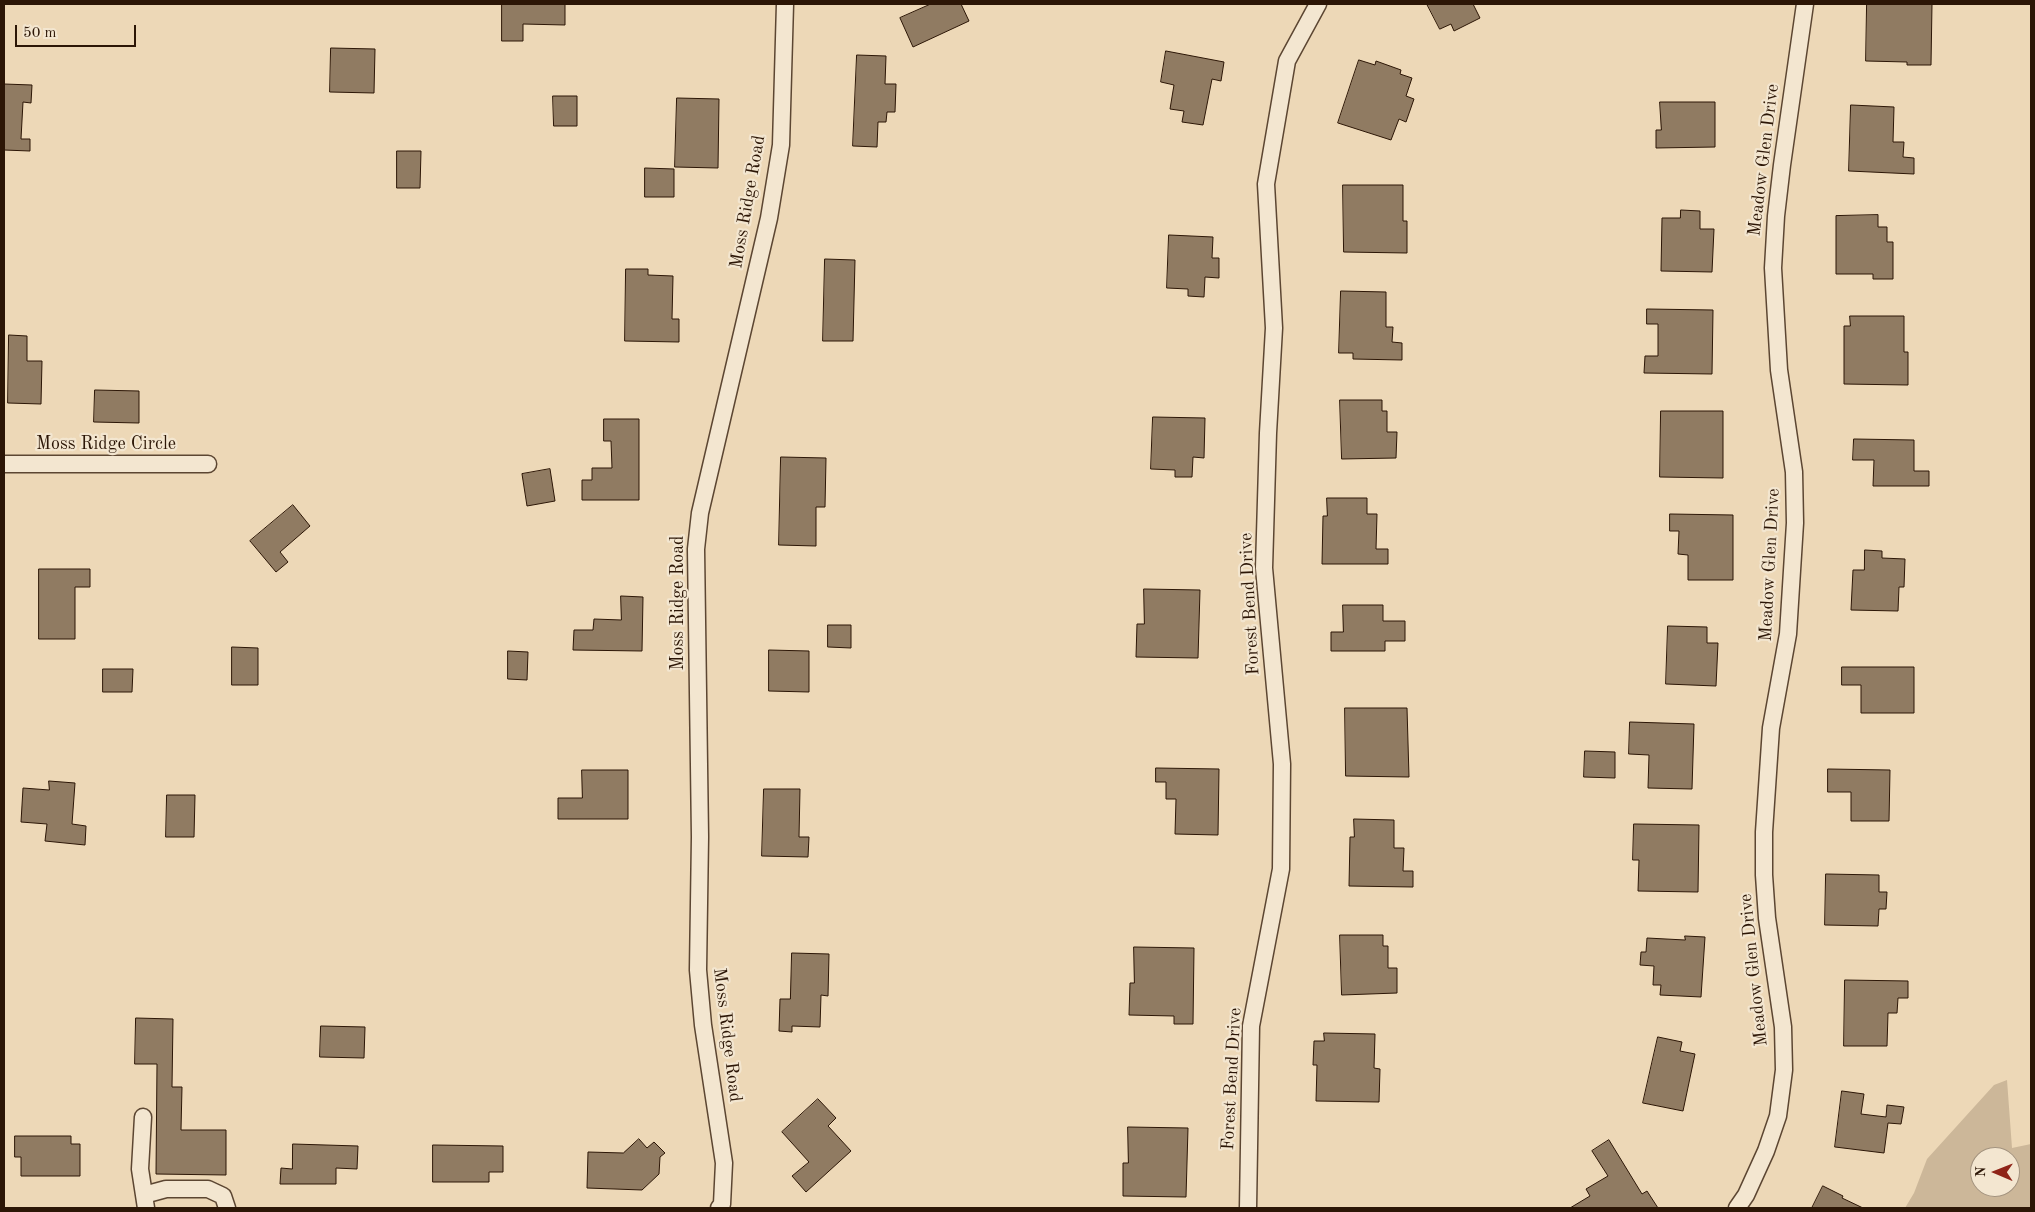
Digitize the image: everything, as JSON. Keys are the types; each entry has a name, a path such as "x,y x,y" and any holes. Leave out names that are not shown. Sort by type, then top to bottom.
{"street":[{"name":"Moss Ridge Road","path":"719,1208 722,1204 723,1195 724,1163 703,1025 698,970 700,837 696,549 700,512 769,218 781,145 785,4"},
{"name":"Forest Bend Drive","path":"1248,1208 1251,1026 1281,869 1282,764 1264,568 1268,433 1274,328 1266,184 1288,61 1318,4"},
{"name":"Meadow Glen Drive","path":"1737,1208 1746,1195 1766,1151 1778,1116 1784,1070 1784,1027 1767,918 1764,832 1771,728 1788,634 1795,523 1794,472 1779,370 1773,268 1782,164 1806,4"},
{"name":"Moss Ridge Circle","path":"4,464 208,464"},
{"path":"142,1116 140,1169 145,1202 166,1189 208,1189 223,1196 226,1208"}],"shaded area":[{"path":"2007,1080 2012,1147 1970,1147 1970,1197 2020,1197 2020,1147 2017,1147 2031,1144 2031,1208 1905,1208 1914,1193 1927,1159 1994,1085"}],"building":[{"path":"502,4 565,4 565,25 523,24 523,41 502,41"},
{"path":"931,4 961,4 969,21 913,47 900,18"},
{"path":"1427,4 1473,4 1480,18 1454,31 1451,24 1440,29"},
{"path":"1867,4 1932,4 1931,65 1907,65 1907,62 1866,61"},
{"path":"331,48 375,49 374,93 330,92"},
{"path":"1166,51 1224,62 1221,81 1212,79 1203,125 1182,122 1184,111 1170,109 1174,85 1161,82"},
{"path":"857,55 886,56 885,84 896,84 895,112 887,112 886,122 878,122 877,147 853,146"},
{"path":"1359,60 1375,65 1376,61 1401,70 1400,74 1412,78 1406,96 1414,99 1406,122 1399,119 1391,140 1338,123"},
{"path":"4,84 32,85 31,103 23,102 21,139 30,139 30,151 4,150"},
{"path":"553,96 577,96 577,126 554,126"},
{"path":"677,98 719,99 718,168 675,167"},
{"path":"1660,102 1715,102 1715,147 1656,148 1656,130 1661,130"},
{"path":"1851,105 1894,107 1893,142 1904,142 1903,157 1914,158 1914,174 1849,171"},
{"path":"397,151 421,151 420,188 397,188"},
{"path":"645,168 674,169 674,197 645,197"},
{"path":"1343,185 1403,185 1403,221 1407,221 1407,253 1344,252"},
{"path":"1681,210 1700,211 1700,229 1714,229 1712,272 1661,271 1662,218 1680,218"},
{"path":"1878,215 1878,227 1887,227 1887,242 1893,242 1893,279 1873,279 1873,274 1836,274 1836,216"},
{"path":"1169,235 1213,237 1212,258 1219,258 1219,278 1205,277 1204,297 1188,296 1188,289 1167,288"},
{"path":"825,259 855,260 853,341 823,341"},
{"path":"626,269 648,269 648,275 673,276 672,319 679,319 679,342 625,341"},
{"path":"1341,291 1386,292 1386,327 1393,327 1392,342 1402,343 1402,360 1353,359 1353,353 1339,353"},
{"path":"1647,309 1713,310 1712,374 1644,373 1645,356 1658,356 1658,324 1647,324"},
{"path":"1850,316 1904,316 1904,352 1908,352 1908,385 1844,384 1844,326 1850,326"},
{"path":"9,335 27,336 27,361 42,361 41,404 8,403"},
{"path":"95,390 139,391 139,423 94,422"},
{"path":"1340,400 1382,400 1382,411 1387,411 1387,432 1397,432 1396,458 1342,459"},
{"path":"1661,411 1723,411 1723,478 1660,477"},
{"path":"1153,417 1205,418 1204,458 1193,457 1192,477 1175,477 1175,470 1151,469"},
{"path":"604,419 639,419 639,500 582,500 582,480 592,480 592,468 612,468 611,441 604,441"},
{"path":"1854,439 1914,440 1914,471 1929,471 1929,486 1873,486 1874,460 1853,460"},
{"path":"781,457 826,458 825,507 816,507 816,546 779,545"},
{"path":"550,469 555,501 527,506 522,474"},
{"path":"1327,498 1367,498 1367,514 1377,514 1376,549 1388,549 1388,564 1322,564 1323,516 1327,516"},
{"path":"293,505 310,526 280,552 288,562 276,572 250,541"},
{"path":"1670,514 1733,515 1733,580 1688,580 1688,555 1678,554 1679,531 1670,531"},
{"path":"1865,550 1882,551 1882,558 1905,559 1904,587 1899,587 1898,611 1851,610 1853,570 1864,570"},
{"path":"39,569 90,569 90,587 75,587 75,639 39,639"},
{"path":"1144,589 1200,590 1198,658 1136,657 1137,624 1144,624"},
{"path":"621,596 643,597 642,651 573,650 574,630 593,630 594,619 621,620"},
{"path":"1343,605 1383,605 1383,621 1405,621 1405,641 1385,641 1385,651 1331,651 1331,632 1343,632"},
{"path":"828,625 851,625 851,648 828,647"},
{"path":"1668,626 1707,627 1707,643 1718,643 1716,686 1666,684"},
{"path":"232,647 258,648 258,685 232,685"},
{"path":"769,650 809,651 809,692 769,691"},
{"path":"508,651 528,652 527,680 508,679"},
{"path":"1842,667 1914,667 1914,713 1861,713 1861,685 1842,685"},
{"path":"103,669 133,669 132,692 103,692"},
{"path":"1345,708 1407,708 1409,777 1346,776"},
{"path":"1630,722 1694,724 1692,789 1648,788 1649,755 1629,754"},
{"path":"1585,751 1615,752 1615,778 1584,777"},
{"path":"1156,768 1219,769 1218,835 1175,834 1176,799 1166,799 1166,782 1156,782"},
{"path":"1828,769 1890,770 1889,821 1851,821 1851,792 1828,792"},
{"path":"582,770 628,770 628,819 558,819 558,798 582,798"},
{"path":"49,781 75,783 72,824 86,826 85,845 45,841 47,824 21,822 23,788 49,790"},
{"path":"764,789 800,789 799,837 809,837 808,857 762,856"},
{"path":"167,795 195,795 194,837 166,837"},
{"path":"1354,819 1394,820 1394,848 1404,848 1403,871 1413,871 1413,887 1349,886 1350,837 1354,837"},
{"path":"1634,824 1699,825 1698,892 1638,891 1639,860 1633,860"},
{"path":"1826,874 1879,875 1879,892 1887,892 1886,909 1879,909 1878,926 1825,925"},
{"path":"1340,935 1383,935 1383,946 1388,946 1388,968 1397,968 1397,993 1342,995"},
{"path":"1685,936 1705,937 1701,997 1660,995 1661,985 1653,985 1654,966 1640,965 1641,952 1646,952 1647,938 1685,940"},
{"path":"1134,947 1194,948 1193,1024 1174,1024 1174,1016 1129,1015 1130,983 1134,983"},
{"path":"792,953 829,954 828,996 821,995 820,1027 792,1026 792,1032 779,1031 780,999 790,999"},
{"path":"1845,980 1908,981 1908,998 1898,998 1897,1013 1888,1013 1887,1046 1844,1046"},
{"path":"136,1018 173,1019 172,1087 182,1087 181,1130 226,1130 226,1175 156,1174 157,1064 135,1064"},
{"path":"321,1026 365,1027 364,1058 320,1057"},
{"path":"1324,1033 1375,1034 1374,1068 1380,1069 1379,1102 1316,1101 1317,1065 1313,1065 1314,1041 1324,1041"},
{"path":"1658,1037 1682,1042 1680,1051 1695,1054 1683,1111 1643,1103"},
{"path":"1842,1091 1864,1094 1861,1114 1886,1117 1887,1105 1904,1107 1901,1124 1888,1123 1884,1153 1835,1147"},
{"path":"818,1099 836,1118 828,1126 851,1151 806,1192 792,1176 809,1162 782,1132"},
{"path":"1128,1127 1188,1128 1186,1197 1123,1196 1123,1163 1128,1163"},
{"path":"15,1136 71,1136 71,1144 80,1144 80,1176 21,1176 21,1157 15,1157"},
{"path":"639,1139 647,1148 654,1142 665,1153 660,1157 659,1174 642,1190 587,1188 588,1152 623,1153"},
{"path":"1609,1140 1642,1194 1647,1191 1658,1208 1570,1208 1590,1196 1586,1189 1608,1176 1592,1151"},
{"path":"293,1144 358,1146 357,1169 336,1168 336,1184 280,1184 281,1168 292,1169"},
{"path":"433,1145 503,1146 503,1172 489,1172 489,1182 433,1182"},
{"path":"1823,1186 1843,1196 1842,1198 1863,1208 1812,1208"}]}
